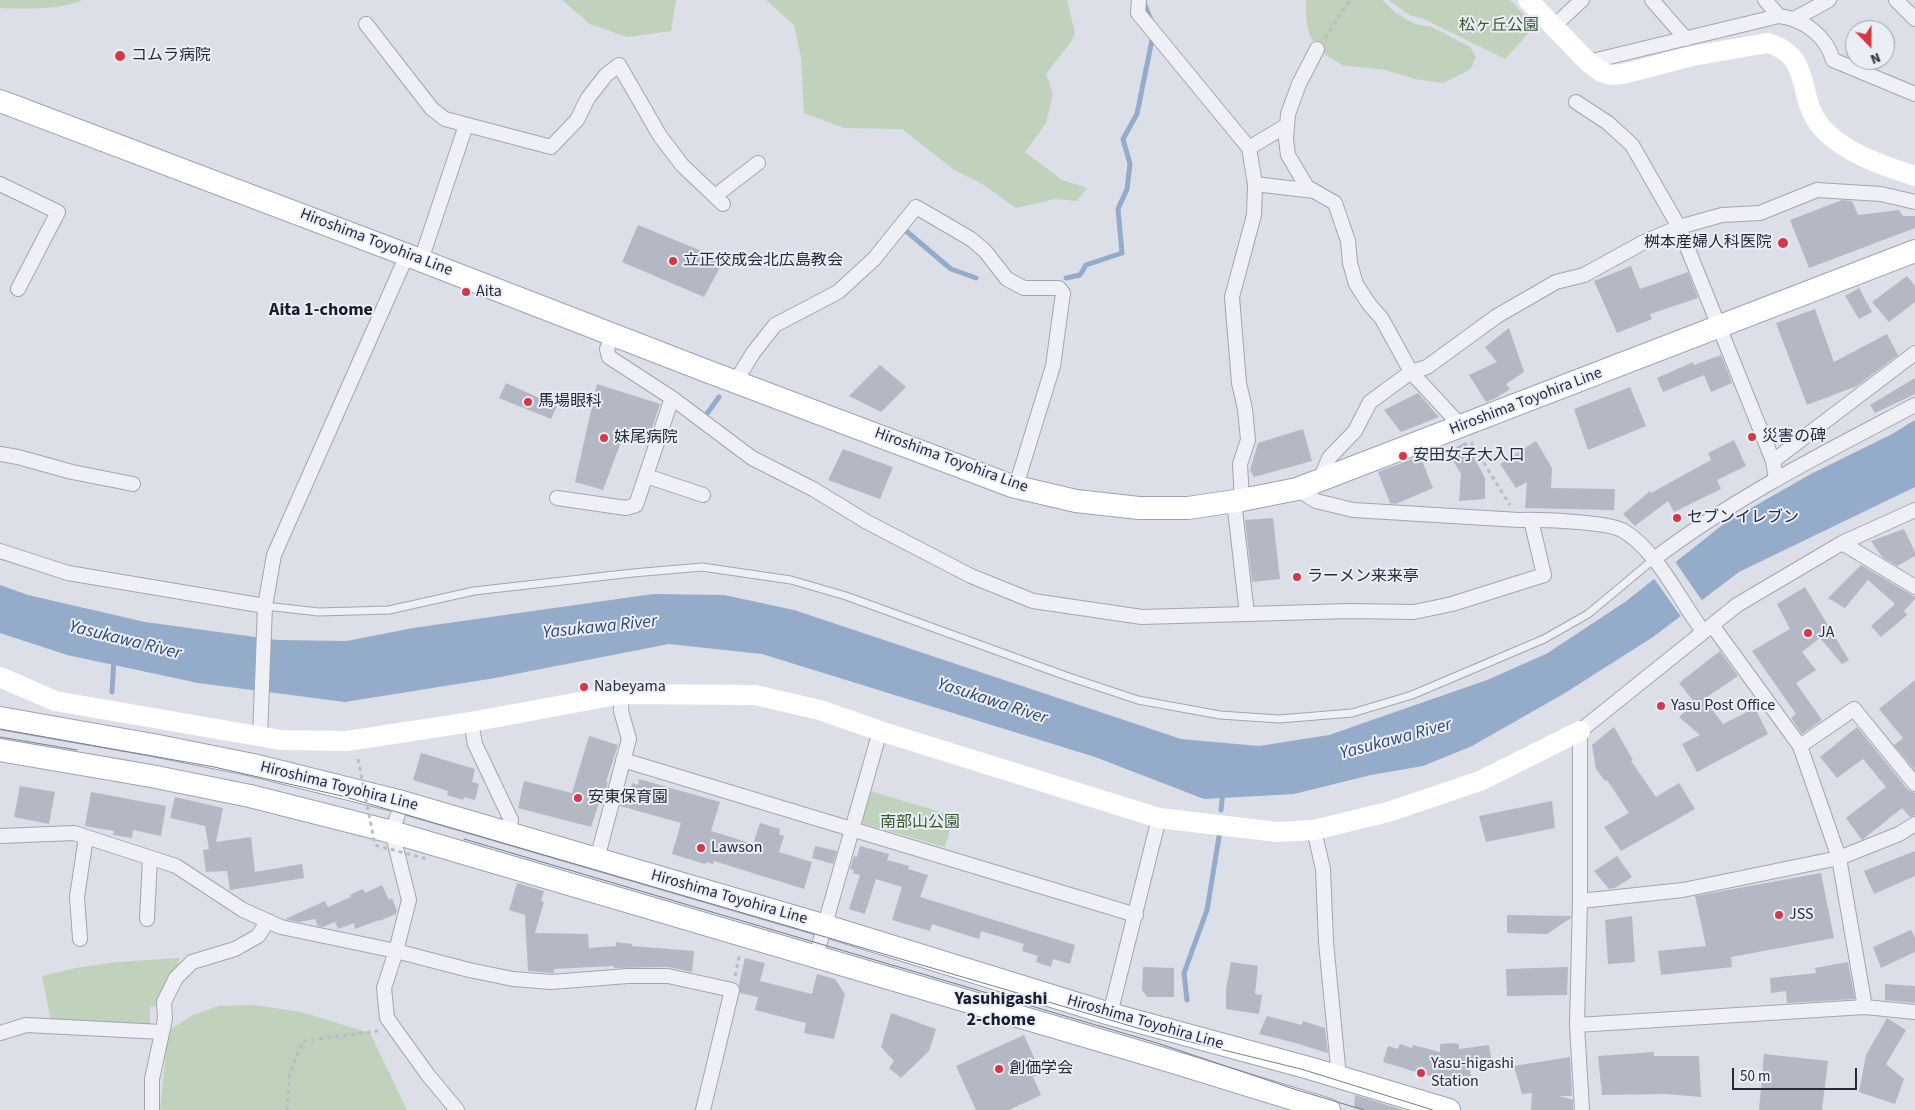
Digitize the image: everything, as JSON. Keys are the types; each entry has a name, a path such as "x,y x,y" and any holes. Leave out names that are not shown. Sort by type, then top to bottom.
{"main road":[{"name":"Hiroshima Toyohira Line","path":"0,101 1016,486 1076,501 1139,508 1188,508 1238,501 1297,489 1915,251"},
{"name":"Hiroshima Toyohira Line","path":"0,718 253,765 402,802 826,926 1110,1014 1339,1077 1449,1110"},
{"name":"Hiroshima Toyohira Line","path":"0,750 151,776 250,796 392,832 816,956 1329,1110"}],"street":[{"path":"1139,0 1138,13 1250,148 1255,184 1254,215 1232,298 1239,383 1245,408 1248,440 1240,464 1238,501 1247,614"},
{"path":"1528,0 1588,62 1601,72 1611,74 1623,74 1664,62 1768,43 1780,46 1798,64 1811,108 1818,123 1850,150 1885,166 1915,176"},
{"path":"1553,27 1582,0"},
{"path":"1652,0 1686,39"},
{"path":"1765,0 1779,16"},
{"path":"1794,18 1829,0"},
{"path":"1896,0 1915,19"},
{"path":"1588,62 1779,16 1794,18 1807,26 1822,39 1830,51 1833,60 1915,94"},
{"path":"366,24 432,109 446,119 551,147 577,120 588,98 606,75 619,66 660,136 682,165 719,200 758,163"},
{"path":"1317,49 1298,84 1288,114 1286,139 1288,155 1307,187 1334,203 1348,241 1350,263 1356,284 1382,319 1411,372 1462,427"},
{"path":"1576,102 1608,123 1632,146 1679,227 1773,461 1776,479"},
{"path":"260,730 265,606 274,555 414,258 466,124"},
{"path":"1250,148 1287,125"},
{"path":"0,184 58,212 18,289"},
{"path":"1255,184 1314,191"},
{"path":"1320,480 1329,458 1355,432 1370,402 1411,372 1427,367 1497,316 1556,282 1584,274 1644,242 1679,227 1722,215 1760,213 1817,190 1880,194 1915,202"},
{"path":"736,381 753,353 775,326 838,292 874,259 916,208 971,239 985,250 1007,279 1024,288 1059,288 1063,293 1054,366 1016,486"},
{"path":"613,333 607,349 609,357 672,398 752,458 814,489 867,522 971,576 1033,601 1142,617 1350,611 1414,612 1452,604 1544,575 1525,520"},
{"path":"1773,461 1915,353"},
{"path":"557,498 626,508 636,504 672,398"},
{"path":"1657,563 1692,530 1776,479 1915,405"},
{"path":"0,454 72,472 133,484"},
{"path":"646,476 703,495"},
{"path":"1297,489 1316,501 1353,510 1606,526 1621,530 1640,544 1657,563 1705,627 1800,746 1839,858 1865,1007"},
{"path":"0,677 55,701 260,730 281,740 347,740 471,722 622,694 755,695 820,710 880,731 1159,818 1277,832 1314,830 1388,812 1480,781 1580,731 1705,627 1736,605 1842,543 1915,510"},
{"path":"1842,543 1915,586"},
{"path":"0,550 68,573 265,606"},
{"path":"597,859 629,739 621,711 622,694"},
{"path":"1800,746 1854,709 1915,784"},
{"path":"471,722 475,744 511,820 509,834"},
{"path":"816,956 880,731"},
{"path":"1580,731 1580,901 1577,1025 1582,1110"},
{"path":"623,760 1136,916"},
{"path":"402,802 392,832 409,900 396,952 384,988 384,1002 387,1018 393,1029 457,1110"},
{"path":"1110,1014 1159,818"},
{"path":"1580,901 1683,890 1839,858 1899,834 1915,824"},
{"path":"1314,830 1323,869 1326,942 1339,1077"},
{"path":"0,836 74,833 176,866 243,910 281,927 469,970 513,978 551,982 628,976 668,976 732,990 702,1110"},
{"path":"80,939 77,897 86,837"},
{"path":"147,919 150,858"},
{"path":"152,1110 152,1079 165,1019 164,1002 176,978 192,962 235,949 258,936 268,921"},
{"path":"1577,1025 1865,1007 1915,1012"},
{"path":"0,1033 26,1024 162,1032"}],"lane":[{"path":"265,606 319,612 389,610 474,591 633,572 702,568 791,580 846,596 1066,676 1138,700 1220,715 1279,720 1352,713 1404,698 1544,639 1588,614 1657,563"}],"path":[{"path":"1317,49 1350,0"},
{"path":"1462,427 1525,520"},
{"path":"358,759 375,845 427,859"},
{"path":"732,990 744,935"},
{"path":"287,1110 290,1072 303,1041 393,1029"}],"green space":[{"path":"0,0 82,0 64,6 19,9 0,8"},
{"path":"562,0 676,0 671,31 627,37 590,24"},
{"path":"766,0 1067,0 1075,33 1070,43 1046,74 1053,94 1046,123 1025,152 1062,180 1087,188 1077,201 1054,199 1016,208 984,185 953,169 902,129 844,128 804,113 801,57 794,25"},
{"path":"1306,0 1382,0 1396,13 1415,24 1432,27 1470,47 1476,57 1471,69 1443,83 1415,79 1386,70 1342,65 1317,49 1309,33"},
{"name":"松ヶ丘公園","path":"1389,0 1510,0 1535,26 1505,59 1424,19 1409,15"},
{"name":"南部山公園","path":"870,791 954,816 945,847 861,823"},
{"path":"179,958 178,967 158,1006 150,1007 150,1027 51,1022 42,976 76,968 117,962"},
{"path":"254,1005 301,1012 370,1033 407,1110 160,1110 168,1031 191,1016 218,1006"}],"water":[{"name":"Yasukawa River","path":"1915,420 1915,487 1739,572 1653,637 1565,693 1472,746 1423,766 1371,775 1294,794 1204,799 1095,757 762,654 669,644 495,678 345,702 198,683 67,655 0,633 0,585 28,595 145,622 277,640 347,641 413,628 653,594 724,595 794,610 1181,739 1259,746 1329,735 1487,680 1546,654 1625,602 1725,523 1809,475 1892,434"}],"pier":[{"path":"1674,560 1703,602 1682,618 1653,577"}],"building":[{"path":"1842,200 1852,201 1858,215 1899,210 1903,216 1915,216 1915,228 1809,268 1790,220"},
{"name":"立正佼成会北広島教会","path":"638,225 724,260 704,297 622,262"},
{"path":"1631,266 1640,289 1688,272 1698,298 1650,314 1652,319 1617,333 1594,281"},
{"path":"1907,276 1915,286 1915,302 1889,322 1872,302"},
{"path":"1859,288 1872,312 1859,319 1845,296"},
{"path":"1815,309 1834,362 1887,334 1898,355 1857,386 1807,405 1776,323"},
{"path":"1509,328 1524,372 1506,384 1510,389 1486,402 1469,375 1497,362 1485,347"},
{"path":"1721,355 1732,383 1711,392 1704,375 1663,392 1657,378 1693,362 1694,365"},
{"path":"880,365 906,387 881,412 849,396"},
{"path":"1915,378 1915,394 1875,413 1870,405"},
{"name":"馬場眼科","path":"506,383 557,406 551,419 499,398"},
{"name":"妹尾病院","path":"597,384 660,404 648,441 624,434 603,490 575,482"},
{"path":"1630,387 1646,426 1588,450 1574,409"},
{"path":"1418,393 1439,417 1401,432 1384,410"},
{"path":"1303,429 1312,461 1254,477 1250,470 1258,443"},
{"path":"1734,440 1746,466 1717,480 1721,489 1674,512 1668,501 1635,526 1623,514 1650,491 1651,493 1711,460 1708,453"},
{"path":"1536,441 1552,468 1551,488 1615,489 1614,510 1525,508 1527,482 1516,488 1500,464"},
{"path":"1466,442 1485,478 1485,499 1459,501 1461,474 1448,452"},
{"path":"843,449 893,467 880,499 828,480"},
{"path":"1420,456 1433,488 1396,504 1390,503 1378,472"},
{"path":"1273,518 1280,579 1252,582 1245,520"},
{"path":"1904,529 1915,552 1915,556 1897,566 1882,557 1871,541"},
{"path":"1861,565 1915,597 1904,611 1907,615 1881,637 1871,626 1895,604 1868,580 1845,608 1828,598"},
{"path":"1805,587 1849,660 1842,664 1820,638 1802,652 1816,670 1796,683 1822,720 1802,734 1791,718 1796,714 1752,651 1790,629 1777,604"},
{"path":"1720,651 1738,676 1704,699 1723,724 1755,708 1768,734 1697,772 1682,744 1700,735 1679,717 1695,703 1679,683"},
{"path":"1915,680 1915,770 1894,745 1903,738 1879,709"},
{"path":"1614,727 1633,760 1631,761 1656,797 1679,783 1695,809 1621,851 1604,827 1629,813 1607,780 1605,781 1596,769 1592,745"},
{"path":"1857,727 1908,790 1915,793 1915,815 1910,817 1902,808 1862,840 1846,818 1886,787 1863,759 1837,778 1820,757"},
{"path":"589,736 618,745 606,782 608,782 603,801 600,800 591,827 518,808 524,781 572,793"},
{"path":"421,753 475,769 472,782 479,784 475,800 464,797 463,800 447,795 448,791 413,780"},
{"path":"639,779 720,802 711,831 753,844 760,823 780,829 779,834 784,836 779,852 812,862 804,889 714,861 713,864 706,862 705,864 672,854 681,823 620,806 625,787 631,788 632,783 638,785"},
{"path":"20,786 55,792 49,824 14,817"},
{"path":"91,792 166,806 161,836 133,830 132,838 113,835 114,831 85,826"},
{"path":"175,797 223,808 216,842 251,837 255,872 302,864 304,878 230,890 227,871 206,872 203,850 209,849 205,826 170,818"},
{"path":"1552,801 1555,828 1486,842 1479,816"},
{"path":"815,846 837,851 833,864 812,858"},
{"path":"860,846 889,854 887,860 909,866 908,869 928,875 920,897 1075,945 1070,964 1053,959 1051,967 1036,962 1038,956 1022,951 1024,944 981,931 979,939 932,924 930,931 892,920 902,887 876,879 865,914 849,909 860,875 853,873 854,870 850,869 854,856 857,857"},
{"path":"1915,851 1915,876 1874,894 1864,871"},
{"path":"1617,856 1632,877 1615,888 1609,889 1594,871"},
{"name":"JSS","path":"1821,873 1834,938 1731,957 1732,967 1661,975 1658,951 1706,946 1695,896"},
{"path":"517,883 544,891 541,901 544,902 535,933 588,934 589,948 616,946 616,942 632,944 632,946 694,951 692,972 668,967 614,968 614,966 554,969 554,973 528,971 525,915 509,910"},
{"path":"382,885 389,900 392,898 397,911 396,914 379,921 355,929 354,923 338,929 335,922 323,927 318,926 315,919 299,922 285,919 325,901 328,907 351,897 350,895 363,889 365,893"},
{"path":"1507,915 1571,916 1571,918 1547,934 1507,933"},
{"path":"1632,916 1635,962 1608,964 1605,920"},
{"path":"1911,930 1915,938 1915,952 1881,968 1873,947"},
{"path":"745,958 765,963 760,981 812,994 817,974 835,979 845,994 834,1039 804,1033 806,1023 755,1010 758,997 740,993 739,985"},
{"path":"1231,962 1258,966 1255,994 1262,995 1259,1014 1226,1009 1226,989"},
{"path":"1848,962 1855,999 1787,1003 1786,991 1771,993 1770,978 1816,973 1815,968"},
{"path":"1143,967 1174,968 1174,997 1147,997 1142,990"},
{"path":"1568,967 1567,995 1507,996 1506,969"},
{"path":"1885,984 1915,986 1915,1003 1885,1000"},
{"path":"891,1013 936,1029 929,1051 901,1078 889,1068 894,1061 881,1047"},
{"path":"1267,1016 1302,1025 1303,1021 1325,1028 1328,1053 1259,1034"},
{"path":"1887,1018 1906,1030 1886,1064 1904,1079 1895,1104 1859,1092 1866,1055"},
{"name":"創価学会","path":"1024,1035 1041,1073 1033,1077 1041,1095 1009,1110 976,1110 956,1066"},
{"path":"1400,1044 1412,1048 1413,1045 1440,1052 1440,1044 1459,1044 1459,1049 1489,1045 1491,1058 1469,1063 1471,1076 1433,1077 1383,1062 1388,1046 1398,1049"},
{"path":"1654,1052 1654,1056 1699,1056 1701,1097 1666,1094 1602,1095 1598,1056"},
{"path":"1764,1054 1828,1061 1822,1110 1759,1110"},
{"path":"1570,1057 1572,1096 1559,1096 1573,1100 1573,1110 1531,1110 1532,1093 1522,1094 1514,1066"},
{"path":"1355,1095 1403,1110 1362,1110 1354,1108"}],"waterway":[{"path":"1144,3 1151,20"},
{"path":"1066,278 1080,275 1086,265 1122,253 1118,209 1127,189 1130,164 1123,139 1137,114 1152,40"},
{"path":"902,233 905,230 951,269 976,278"},
{"path":"706,415 719,397"},
{"name":"Yasukawa River","path":"112,692 114,658"},
{"path":"1221,810 1223,791"},
{"path":"1187,1000 1184,973 1207,910 1219,837"}],"tram line":[{"path":"0,729 214,767 342,796 1158,1034 1301,1069 1433,1110"},
{"path":"0,737 77,750"},
{"path":"464,839 1157,1043 1297,1090 1364,1110"}],"place":[{"name":"コムラ病院","path":"120,56"},
{"name":"桝本産婦人科医院","path":"1783,243"},
{"name":"立正佼成会北広島教会","path":"673,261"},
{"name":"Aita","path":"466,292"},
{"name":"馬場眼科","path":"528,402"},
{"name":"災害の碑","path":"1752,437"},
{"name":"妹尾病院","path":"604,438"},
{"name":"安田女子大入口","path":"1403,456"},
{"name":"セブンイレブン","path":"1677,518"},
{"name":"ラーメン来来亭","path":"1297,577"},
{"name":"JA","path":"1808,633"},
{"name":"Nabeyama","path":"584,687"},
{"name":"Yasu Post Office","path":"1661,706"},
{"name":"安東保育園","path":"578,798"},
{"name":"Lawson","path":"701,848"},
{"name":"JSS","path":"1779,915"},
{"name":"創価学会","path":"999,1069"},
{"name":"Yasu-higashi Station","path":"1421,1073"}],"district":[{"name":"Aita 1-chome","path":"321,311"},
{"name":"Yasuhigashi 2-chome","path":"1001,1010"}]}
